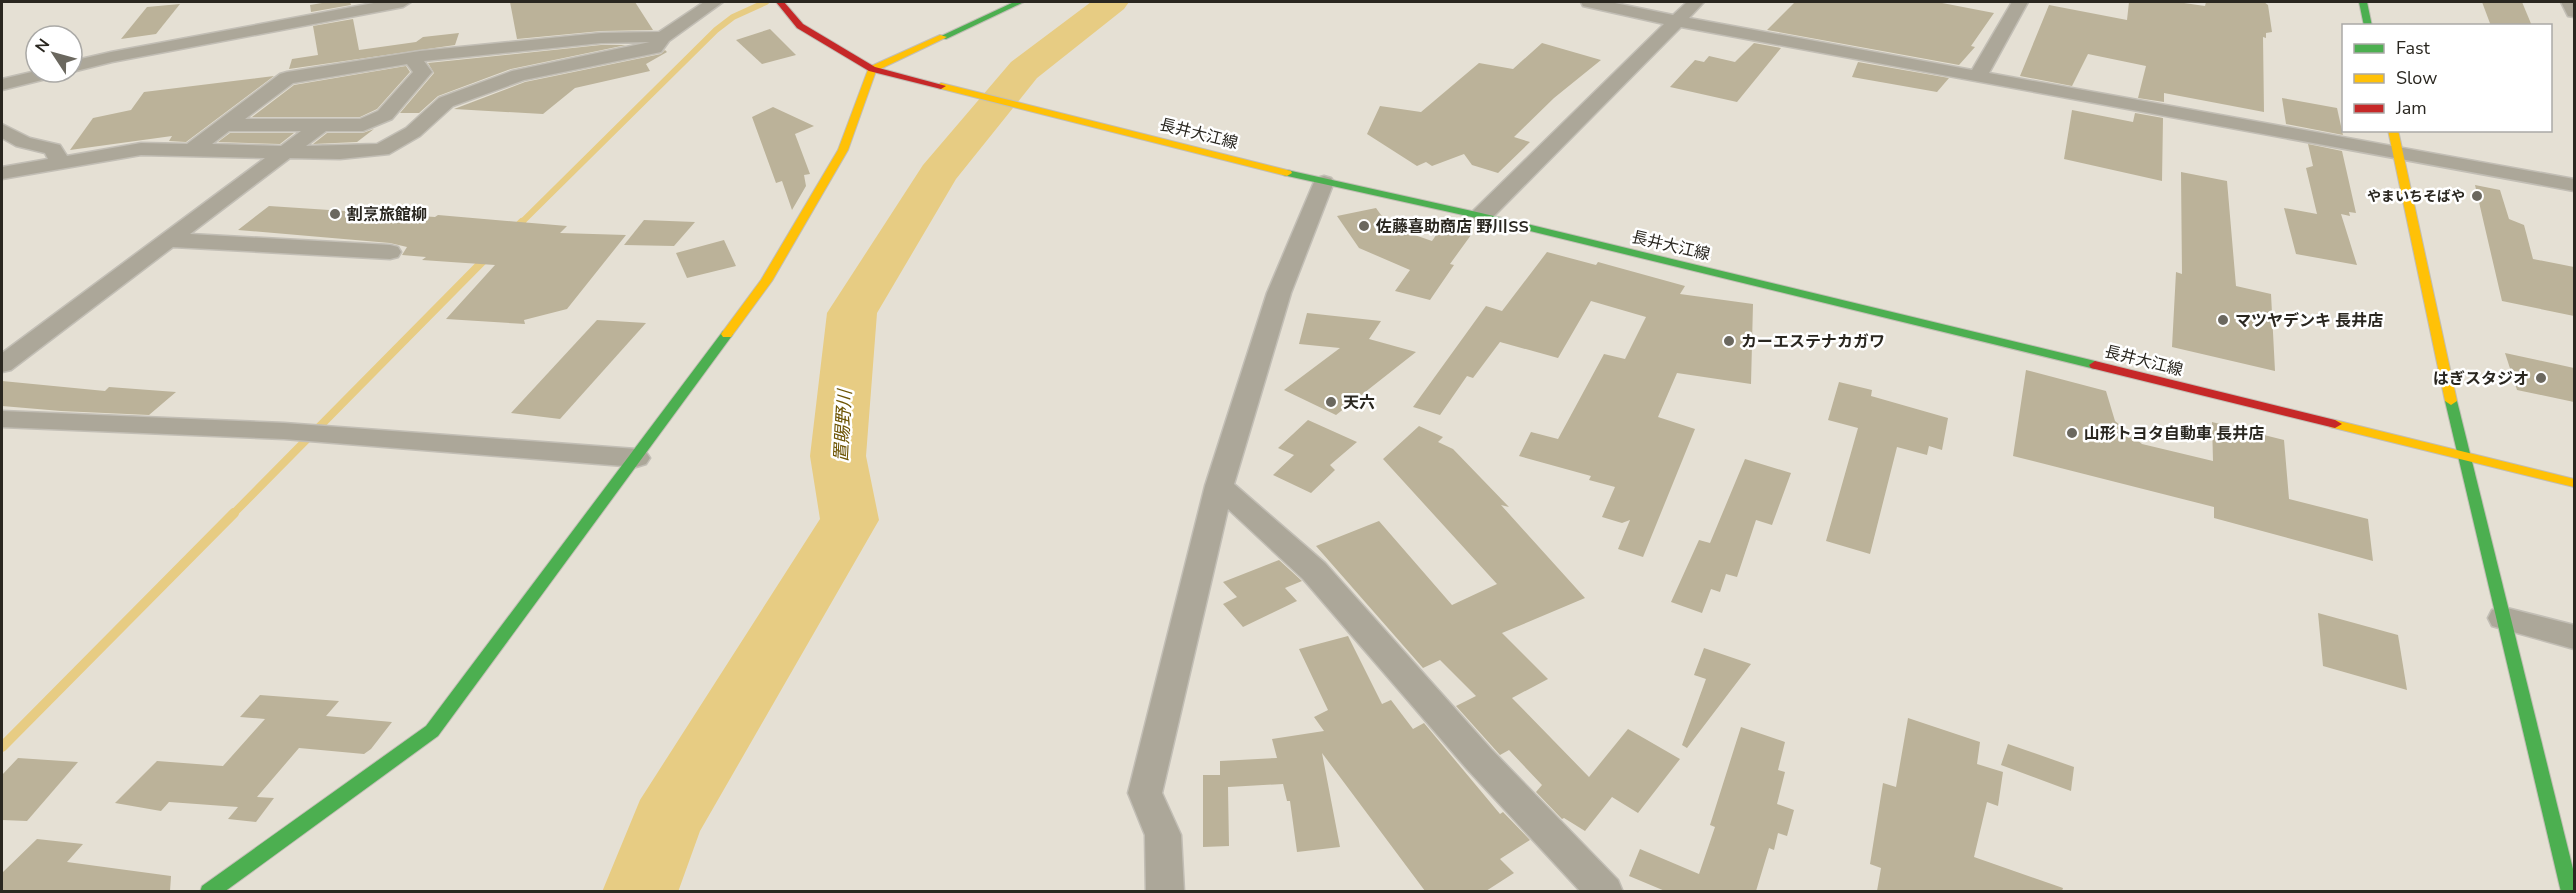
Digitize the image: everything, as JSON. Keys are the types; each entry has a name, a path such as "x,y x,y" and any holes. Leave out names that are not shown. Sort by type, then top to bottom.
{"street":[{"path":"84,64 403,2"},
{"path":"2,173 141,149 285,153 382,150 413,132 446,102 519,75 655,48 663,37 715,2"},
{"name":"長井大江線","path":"780,2 800,26 872,69 1324,182 1480,216 1839,302 2574,483"},
{"path":"209,891 432,731 766,281 843,150 872,69 1020,2"},
{"path":"1589,2 1676,21 1977,77 2574,184"},
{"path":"1480,216 1696,2"},
{"path":"1977,77 2020,2"},
{"path":"2362,2 2368,24"},
{"path":"2569,2 2574,12"},
{"path":"193,149 287,78 411,57 601,38 663,37"},
{"path":"225,125 363,125 385,115 423,72 411,57"},
{"path":"2,85 24,79"},
{"path":"2,364 320,126"},
{"path":"2,130 23,142 53,149 60,162"},
{"path":"2393,132 2463,456 2570,891"},
{"path":"1165,891 1163,835 1145,793 1219,486 1279,293 1324,182"},
{"path":"169,240 390,252"},
{"path":"2,418 284,431 636,458"},
{"path":"1219,486 1314,571 1479,759 1605,891"},
{"path":"2503,618 2574,637"}],"building":[{"path":"350,2 351,5 311,12 310,5"},
{"path":"510,2 635,2 653,30 601,31 517,39"},
{"path":"1795,2 1937,2 1994,13 1971,46 1975,47 1959,65 1767,30"},
{"path":"2129,2 2177,2 2205,6 2206,2 2264,2 2268,5 2272,32 2266,33 2266,38 2263,37 2264,112 2164,93 2164,102 2138,98 2146,66 2088,54 2072,86 2020,76 2049,5 2127,20"},
{"path":"2482,2 2522,2 2531,24 2490,24"},
{"path":"180,4 156,34 121,39 147,7"},
{"path":"353,19 359,50 416,42 423,37 459,33 455,45 289,69 292,59 318,55 313,26"},
{"path":"770,29 796,55 762,64 736,40"},
{"path":"1542,43 1601,60 1554,98 1514,137 1530,142 1498,173 1472,165 1464,154 1432,166 1426,162 1417,166 1367,134 1380,106 1421,112 1479,63 1513,69"},
{"path":"1754,43 1781,48 1737,102 1670,87 1695,60 1704,62 1709,56 1735,62"},
{"path":"601,45 626,45 511,69 438,96 419,113 400,113 434,73 428,63"},
{"path":"665,50 667,52 646,64 650,71 575,88 543,114 454,109 525,82 661,54"},
{"path":"1858,62 1949,78 1937,92 1852,77"},
{"path":"406,66 410,72 377,109 360,117 252,117 294,85"},
{"path":"274,76 186,142 169,141 172,136 70,150 93,118 131,110 144,92"},
{"path":"2282,98 2337,108 2343,135 2286,124"},
{"path":"773,107 814,126 795,134 810,174 804,175 806,186 792,210 782,181 776,183 752,117"},
{"path":"2072,110 2133,122 2135,113 2163,118 2162,181 2064,159"},
{"path":"374,129 357,142 313,144 327,133 363,133"},
{"path":"230,133 294,133 280,144 218,142"},
{"path":"2308,144 2342,151 2356,213 2349,212 2350,216 2341,214 2357,265 2296,254 2284,208 2317,214 2306,168 2313,166"},
{"path":"2181,172 2227,181 2236,286 2271,294 2275,371 2172,347 2176,272 2182,274"},
{"path":"2475,185 2500,190 2509,219 2524,225 2533,259 2574,267 2574,316 2502,301"},
{"path":"269,206 435,217 438,215 567,226 560,233 626,235 567,309 524,320 525,324 446,319 495,265 422,260 426,257 402,255 407,247 390,243 238,230"},
{"path":"1376,208 1389,226 1432,241 1441,228 1471,235 1450,264 1454,265 1430,300 1395,291 1410,270 1359,248 1337,216"},
{"path":"644,220 695,222 674,246 624,245"},
{"path":"724,240 736,266 687,278 676,253"},
{"path":"1547,252 1596,265 1598,262 1685,286 1680,294 1753,304 1751,384 1677,373 1658,417 1695,429 1643,557 1618,549 1630,520 1622,523 1602,517 1615,487 1589,480 1591,476 1519,456 1531,432 1558,439 1604,354 1625,359 1646,317 1591,301 1558,358 1500,342 1473,378 1467,376 1440,415 1413,407 1486,306 1502,311"},
{"path":"1307,313 1381,321 1369,339 1416,352 1336,415 1284,390 1340,348 1299,344"},
{"path":"597,320 646,323 560,419 511,413"},
{"name":"はぎスタジオ","path":"2505,353 2574,368 2574,402 2517,390"},
{"path":"2026,370 2106,391 2115,421 2142,444 2213,461 2212,422 2284,440 2289,499 2368,519 2373,561 2214,518 2214,507 2013,456"},
{"path":"2,381 105,391 109,387 176,392 149,415 61,411 2,406"},
{"path":"1839,382 1872,390 1871,396 1948,418 1942,450 1929,446 1927,455 1897,447 1870,554 1826,541 1858,428 1828,420"},
{"path":"1308,420 1357,442 1330,465 1335,470 1311,493 1273,475 1294,455 1278,448"},
{"path":"1419,426 1443,437 1438,442 1453,449 1509,507 1501,505 1585,598 1502,633 1548,679 1512,698 1589,777 1628,729 1680,759 1638,813 1612,797 1585,831 1564,818 1562,819 1536,792 1542,785 1509,750 1500,755 1456,706 1476,696 1440,660 1423,668 1316,546 1379,521 1452,605 1497,584 1383,459"},
{"path":"1745,459 1791,473 1772,525 1756,520 1737,577 1726,574 1720,592 1711,589 1702,613 1671,602 1699,540 1710,543"},
{"path":"1279,560 1302,581 1285,588 1297,601 1243,627 1223,604 1237,597 1223,582"},
{"path":"2318,613 2398,635 2407,690 2323,666"},
{"path":"1348,636 1382,704 1391,700 1413,729 1424,723 1500,814 1503,812 1530,840 1500,859 1514,873 1486,891 1425,891 1322,753 1340,847 1297,852 1290,801 1287,801 1283,784 1228,787 1229,846 1203,847 1203,775 1220,775 1220,761 1277,758 1272,739 1324,731 1314,717 1328,710 1299,649"},
{"path":"1704,648 1751,664 1687,748 1682,745 1706,679 1694,675"},
{"path":"260,695 339,701 326,716 392,722 371,749 364,754 299,748 257,797 274,798 256,822 228,819 238,807 169,802 161,811 115,803 157,761 223,766 265,719 240,717"},
{"path":"1908,718 1980,742 1977,764 2003,772 1998,806 1987,802 1974,857 2063,888 2062,891 1877,891 1881,868 1870,864 1883,783 1896,787"},
{"path":"1741,727 1785,742 1778,770 1785,772 1777,804 1794,810 1787,836 1778,833 1774,850 1769,848 1756,891 1665,891 1629,876 1640,849 1699,874 1715,827 1710,825"},
{"path":"2008,744 2074,767 2071,791 2001,765"},
{"path":"18,758 78,762 27,821 2,820 2,775"},
{"path":"37,839 83,844 67,862 171,876 170,891 2,891 2,873"}],"waterway":[{"path":"521,223 716,30 733,17 766,2"},
{"name":"置賜野川","path":"640,892 666,822 850,520 838,456 852,313 938,174 1024,70 1112,2"},
{"path":"514,230 521,223"},
{"path":"233,514 488,256"},
{"path":"2,747 234,513"}],"traffic: fast":[{"path":"943,37 1020,2"},
{"path":"2363,2 2368,24"},
{"path":"1287,173 1481,216 2095,365"},
{"path":"209,892 432,731 727,334"},
{"path":"2451,401 2570,892"}],"traffic: slow":[{"path":"727,334 766,281 843,150 872,69 943,37"},
{"path":"941,86 1287,173"},
{"path":"2393,132 2451,401"},
{"path":"2335,424 2574,483"}],"traffic: jam":[{"path":"780,2 800,26 872,69 941,86"},
{"path":"2095,365 2335,424"}],"place":[{"name":"やまいちそばや","path":"2477,196"},
{"name":"割烹旅館柳","path":"335,214"},
{"name":"佐藤喜助商店 野川SS","path":"1364,226"},
{"name":"マツヤデンキ 長井店","path":"2223,320"},
{"name":"カーエステナカガワ","path":"1729,341"},
{"name":"はぎスタジオ","path":"2541,378"},
{"name":"天六","path":"1331,402"},
{"name":"山形トヨタ自動車 長井店","path":"2072,433"}]}
